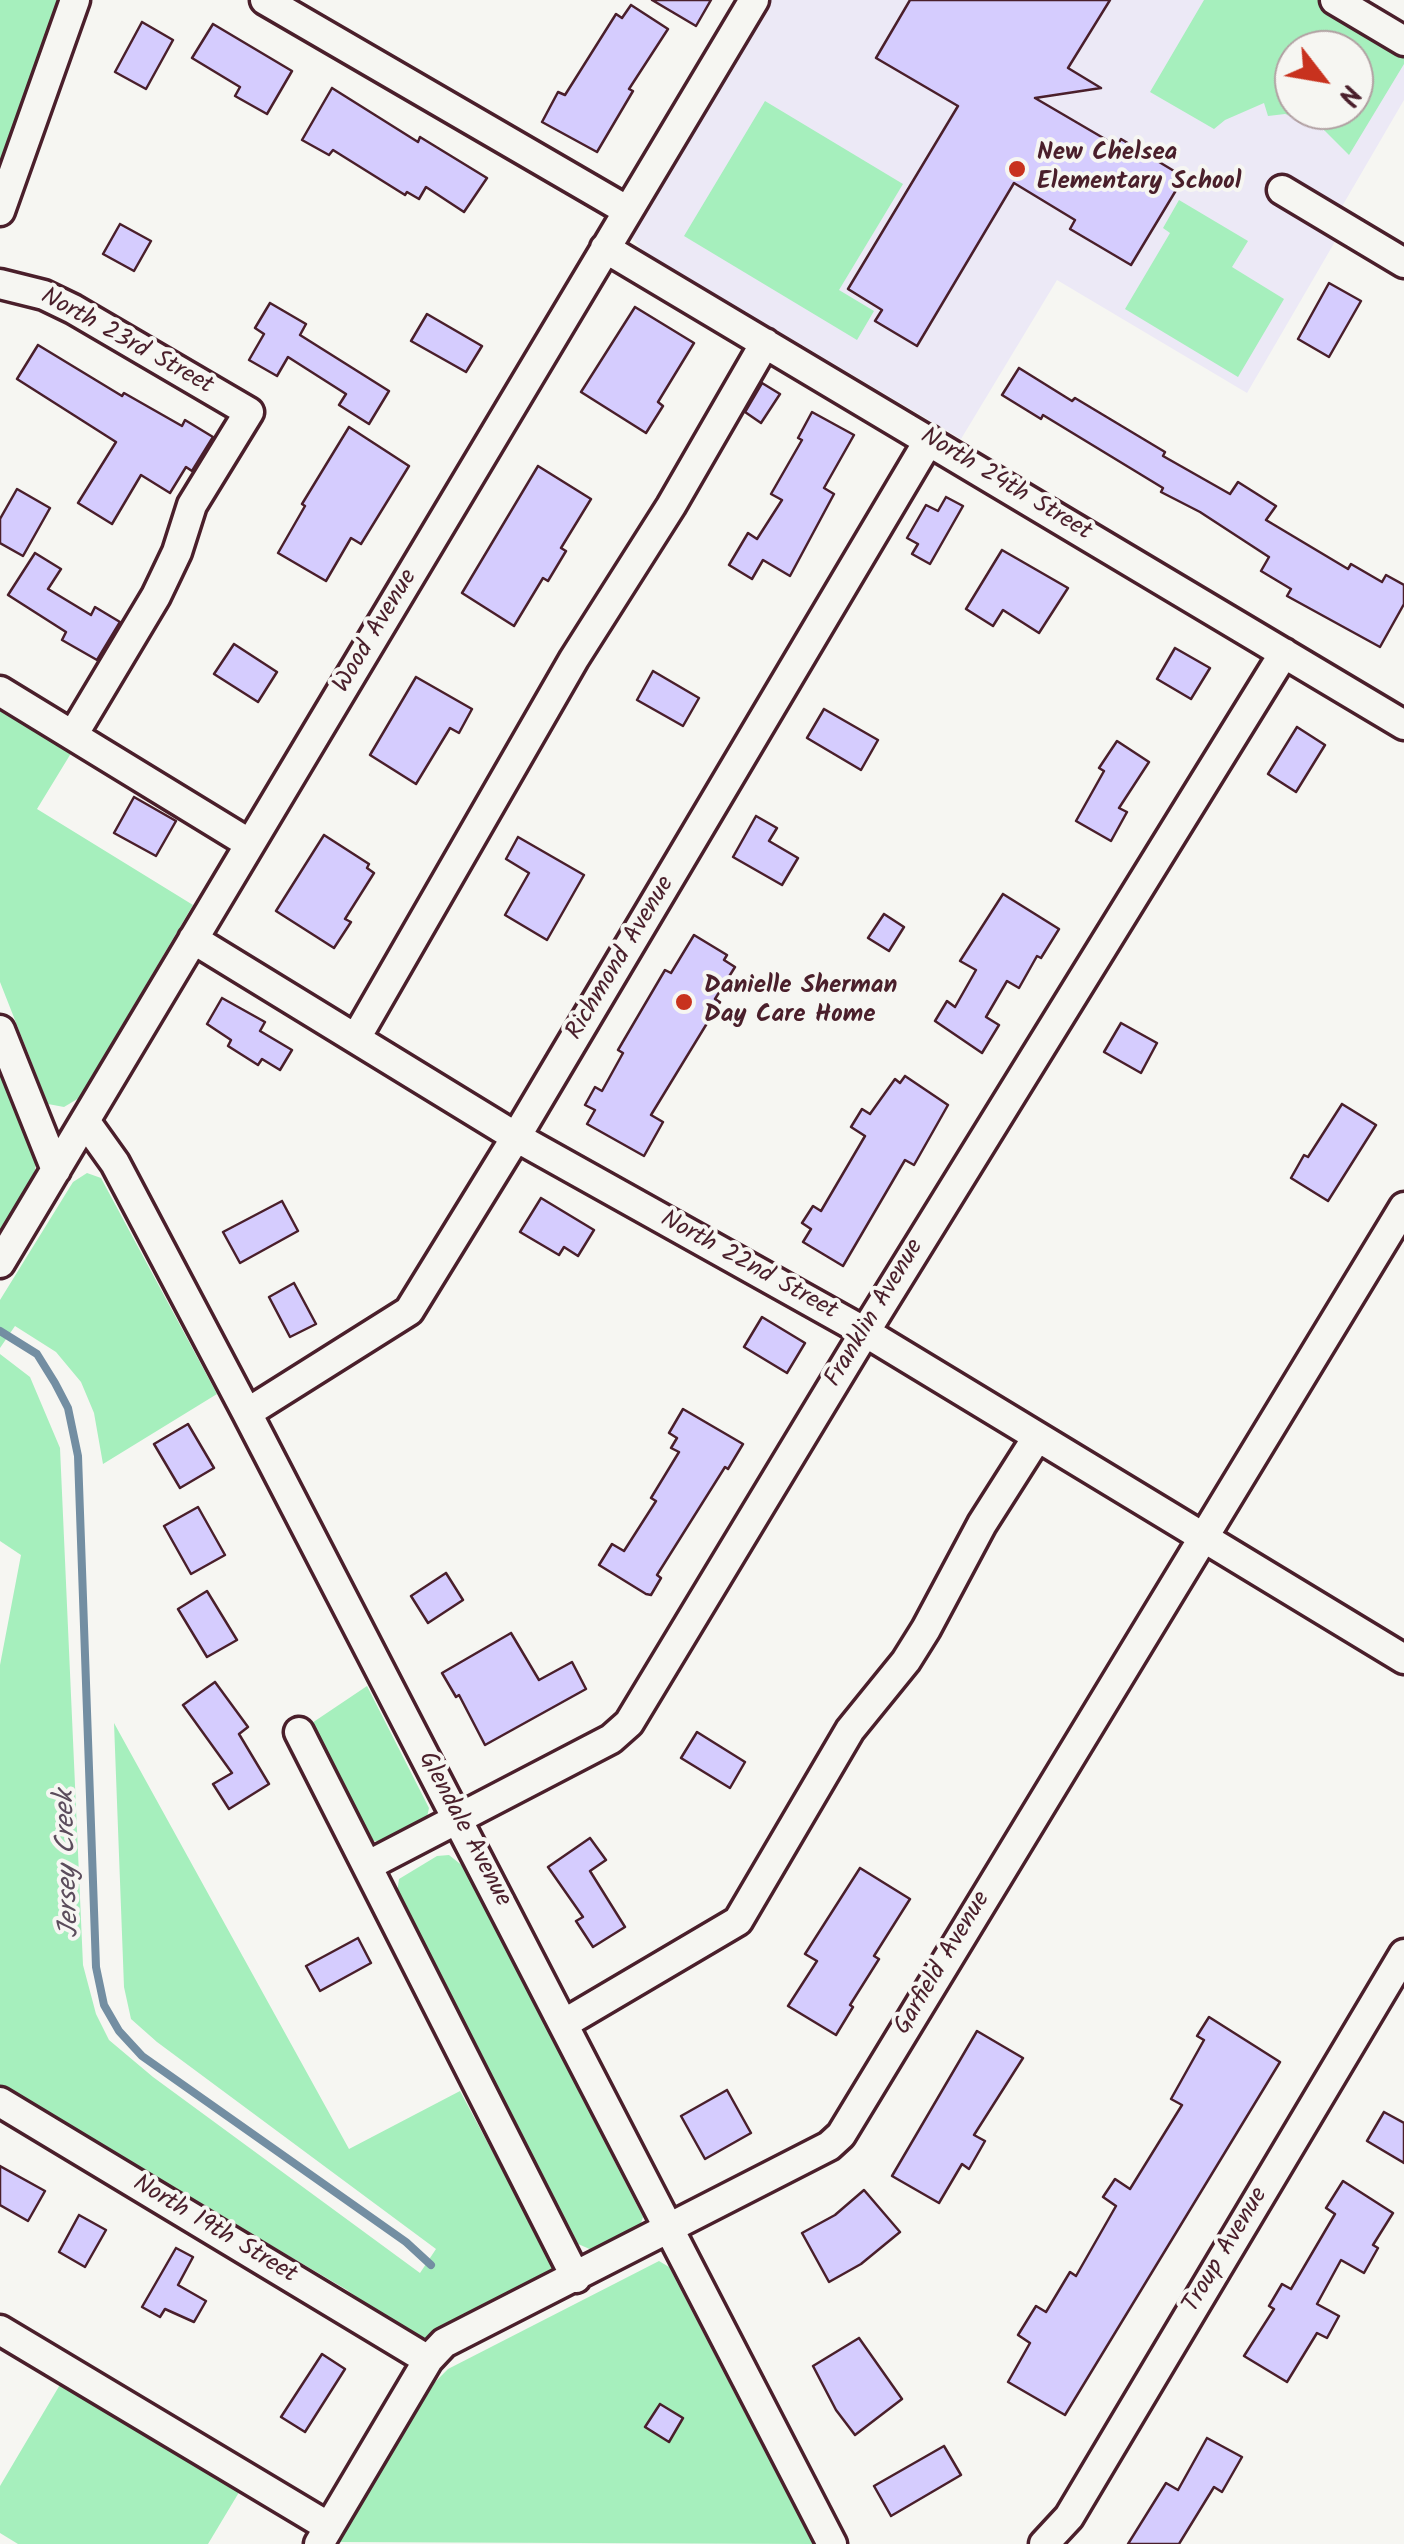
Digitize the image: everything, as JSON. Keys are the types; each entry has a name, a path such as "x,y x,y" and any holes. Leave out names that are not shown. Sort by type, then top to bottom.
{"street":[{"path":"0,211 75,0"},
{"path":"266,0 628,211"},
{"name":"Wood Avenue","path":"0,1264 754,0"},
{"path":"1335,0 1404,42"},
{"path":"1282,190 1404,263"},
{"name":"North 24th Street","path":"605,248 1404,724"},
{"name":"North 23rd Street","path":"0,284 44,295 73,309 249,412 192,505 177,552 156,596 73,736"},
{"path":"356,1038 574,659 671,506 765,343"},
{"name":"Richmond Avenue","path":"247,1412 409,1311 929,440"},
{"name":"Franklin Avenue","path":"368,1866 612,1739 628,1723 864,1332 1284,653"},
{"path":"0,691 250,844"},
{"name":"North 22nd Street","path":"193,939 516,1137 864,1332 1404,1659"},
{"path":"0,1030 56,1170"},
{"name":"Glendale Avenue","path":"85,1121 115,1163 247,1412 832,2544"},
{"name":"Garfield Avenue","path":"324,2536 428,2360 444,2343 829,2146 842,2135 1404,1207"},
{"path":"565,2023 738,1921 850,1730 926,1629 982,1524 1036,1438"},
{"path":"299,1732 576,2278"},
{"name":"Troup Avenue","path":"1044,2544 1068,2516 1404,1954"},
{"name":"North 19th Street","path":"0,2102 428,2360"},
{"path":"0,2330 324,2536"}],"shaded area":[{"name":"New Chelsea Elementary School","path":"771,0 1325,0 1404,47 1404,100 1330,227 1340,233 1247,393 1057,280 961,439 643,251 632,238"}],"green space":[{"path":"0,0 61,0 0,170"},
{"path":"1204,0 1326,0 1404,47 1404,64 1374,114 1374,30 1274,30 1274,115 1268,116 1264,103 1214,129 1150,92"},
{"path":"765,101 903,184 839,290 874,311 857,340 684,236"},
{"path":"1324,130 1364,130 1349,155"},
{"path":"1179,200 1248,241 1232,267 1284,299 1238,377 1125,309 1170,233 1163,228"},
{"path":"0,706 73,750 37,809 193,905 79,1098 64,1107 48,1104 0,982"},
{"path":"0,1064 38,1153 34,1175 0,1231"},
{"path":"87,1173 101,1178 217,1394 103,1464 94,1413 81,1382 56,1352 15,1326 0,1348 0,1300 73,1182"},
{"path":"0,1354 30,1377 60,1448 83,1965 96,2014 109,2040 153,2077 420,2273 436,2249 131,2019 124,1987 114,1723 349,2149 460,2091 553,2265 548,2277 432,2340 408,2336 347,2290 0,2086 0,1665 21,1555 0,1541"},
{"path":"367,1686 429,1808 426,1822 386,1844 371,1840 306,1727"},
{"path":"449,1855 464,1867 643,2217 639,2229 592,2250 578,2244 397,1894 399,1879 437,1856"},
{"path":"659,2261 669,2267 813,2544 338,2542 435,2382 448,2369"},
{"path":"61,2383 241,2489 208,2544 18,2544 0,2533 0,2486"}],"building":[{"path":"652,0 711,0 696,26"},
{"name":"New Chelsea Elementary School","path":"910,0 1110,0 1068,68 1101,88 1035,98 1117,146 1121,139 1184,177 1131,265 1070,229 1075,220 1014,183 917,346 875,321 882,310 848,289 958,106 876,58"},
{"path":"631,5 668,29 629,89 633,91 597,152 542,122 558,92 565,95 616,14 622,18"},
{"path":"142,22 173,40 146,89 115,72"},
{"path":"213,24 292,71 267,114 235,96 240,87 192,58"},
{"path":"332,88 418,142 420,137 487,178 464,212 426,187 419,199 407,192 405,195 333,150 329,155 302,140"},
{"path":"120,224 151,241 134,271 103,254"},
{"path":"1329,283 1361,301 1329,357 1298,339"},
{"path":"270,303 306,324 300,335 389,391 369,424 339,405 346,394 288,357 277,376 249,360 264,334 255,328"},
{"path":"635,307 694,343 658,402 663,406 646,433 581,392"},
{"path":"427,314 482,346 466,372 411,341"},
{"path":"38,345 122,396 124,393 182,426 185,420 213,437 192,471 186,467 170,493 141,475 112,524 78,503 116,442 17,379"},
{"path":"1019,368 1230,494 1238,482 1276,506 1266,520 1348,569 1351,564 1382,582 1386,575 1404,585 1404,604 1380,647 1287,596 1291,589 1261,571 1269,557 1043,415 1041,419 1002,395"},
{"path":"762,383 780,394 761,423 745,412"},
{"path":"812,412 854,435 824,488 834,494 790,576 763,560 752,579 729,565 748,533 757,539 782,500 771,494 802,440 798,438"},
{"path":"349,427 409,466 361,544 351,538 326,581 278,553 305,506 302,504"},
{"path":"538,466 591,499 561,548 566,551 548,581 543,578 514,626 462,593"},
{"path":"17,489 50,508 23,556 0,543 0,519"},
{"path":"946,497 963,506 930,564 912,554 918,544 907,538 926,505 938,511"},
{"path":"1002,550 1068,588 1039,633 1003,610 993,626 966,609"},
{"path":"35,553 61,569 48,589 91,615 95,607 120,622 97,660 62,640 66,632 8,595"},
{"path":"234,644 277,672 258,702 214,674"},
{"path":"1175,648 1210,668 1191,699 1157,679"},
{"path":"653,671 699,698 683,726 637,700"},
{"path":"416,677 472,709 459,733 450,728 416,784 370,755"},
{"path":"824,709 878,740 861,770 807,738"},
{"path":"1297,727 1325,745 1296,792 1268,774"},
{"path":"1117,741 1149,762 1119,808 1127,812 1111,841 1076,821 1104,771 1099,768"},
{"path":"134,797 176,821 156,856 114,833"},
{"path":"756,816 777,828 769,841 798,858 782,885 733,857"},
{"path":"324,835 369,864 367,868 374,873 345,919 351,922 334,948 276,911"},
{"path":"518,837 584,875 547,940 505,915 529,873 506,859"},
{"path":"1003,894 1059,929 1041,958 1037,956 1019,988 1007,981 986,1017 999,1025 982,1053 935,1021 947,1001 955,1007 976,970 960,961"},
{"path":"884,914 904,927 889,951 868,938"},
{"path":"694,935 727,955 724,960 735,967 715,999 720,1002 651,1115 663,1122 644,1156 587,1124 595,1110 585,1105 595,1087 602,1091 623,1053 618,1050 665,970 671,973"},
{"path":"222,998 265,1022 260,1031 292,1050 280,1070 262,1059 258,1065 228,1046 231,1040 207,1024"},
{"path":"1121,1023 1157,1043 1141,1073 1104,1052"},
{"path":"905,1076 948,1105 914,1165 905,1160 843,1266 803,1242 811,1229 802,1223 813,1206 821,1211 865,1136 851,1127 862,1109 870,1114 895,1079 900,1083"},
{"path":"1342,1104 1376,1125 1328,1201 1291,1178"},
{"path":"541,1198 594,1230 578,1256 564,1247 559,1255 520,1232"},
{"path":"282,1201 298,1231 240,1263 223,1232"},
{"path":"294,1283 316,1324 290,1337 269,1297"},
{"path":"762,1317 805,1343 787,1373 744,1347"},
{"path":"683,1409 743,1444 657,1575 661,1578 651,1595 599,1565 612,1544 624,1551 656,1501 651,1498 679,1452 671,1448 677,1438 669,1433"},
{"path":"188,1424 214,1468 180,1488 154,1444"},
{"path":"198,1507 225,1555 191,1574 164,1526"},
{"path":"446,1573 463,1600 428,1623 411,1596"},
{"path":"207,1591 237,1640 207,1657 178,1609"},
{"path":"511,1633 539,1680 572,1662 586,1689 485,1745 459,1695 456,1697 442,1673"},
{"path":"215,1682 248,1727 239,1734 269,1784 229,1809 213,1784 232,1773 183,1705"},
{"path":"697,1732 745,1762 730,1788 681,1758"},
{"path":"590,1838 606,1860 590,1871 625,1927 593,1947 576,1921 583,1917 548,1867"},
{"path":"860,1868 910,1899 874,1956 879,1959 836,2035 788,2006 817,1961 805,1954"},
{"path":"358,1938 371,1963 320,1991 306,1966"},
{"path":"1209,2017 1280,2062 1065,2415 1008,2382 1030,2343 1018,2335 1036,2306 1046,2312 1070,2272 1076,2276 1116,2206 1103,2197 1115,2179 1130,2189 1182,2105 1171,2099 1204,2040 1197,2036"},
{"path":"977,2031 1023,2058 974,2135 985,2141 969,2169 962,2164 939,2203 892,2176"},
{"path":"727,2090 751,2133 705,2159 681,2116"},
{"path":"1384,2112 1404,2123 1404,2163 1367,2141"},
{"path":"0,2166 45,2191 28,2221 0,2205"},
{"path":"1343,2181 1393,2213 1373,2245 1378,2248 1364,2273 1341,2260 1317,2304 1339,2316 1327,2338 1317,2333 1287,2382 1244,2356 1274,2309 1269,2306 1282,2284 1291,2289 1335,2214 1326,2208"},
{"path":"864,2190 900,2232 861,2264 829,2282 802,2233 835,2215"},
{"path":"79,2215 106,2230 85,2267 59,2252"},
{"path":"176,2248 193,2257 178,2285 206,2301 194,2322 165,2309 160,2317 142,2307"},
{"path":"859,2338 902,2399 855,2435 836,2410 813,2366"},
{"path":"322,2354 345,2369 305,2432 281,2417"},
{"path":"660,2404 683,2418 669,2442 645,2427"},
{"path":"1207,2438 1242,2457 1222,2492 1214,2487 1179,2544 1128,2544 1166,2483 1178,2490"},
{"path":"944,2446 961,2475 891,2516 874,2486"}],"waterway":[{"name":"Jersey Creek","path":"0,1331 37,1354 68,1408 78,1456 96,1967 104,2005 119,2031 142,2056 406,2242 431,2265"}],"place":[{"name":"New Chelsea Elementary School","path":"1017,169"},
{"name":"Danielle Sherman Day Care Home","path":"684,1002"}]}
